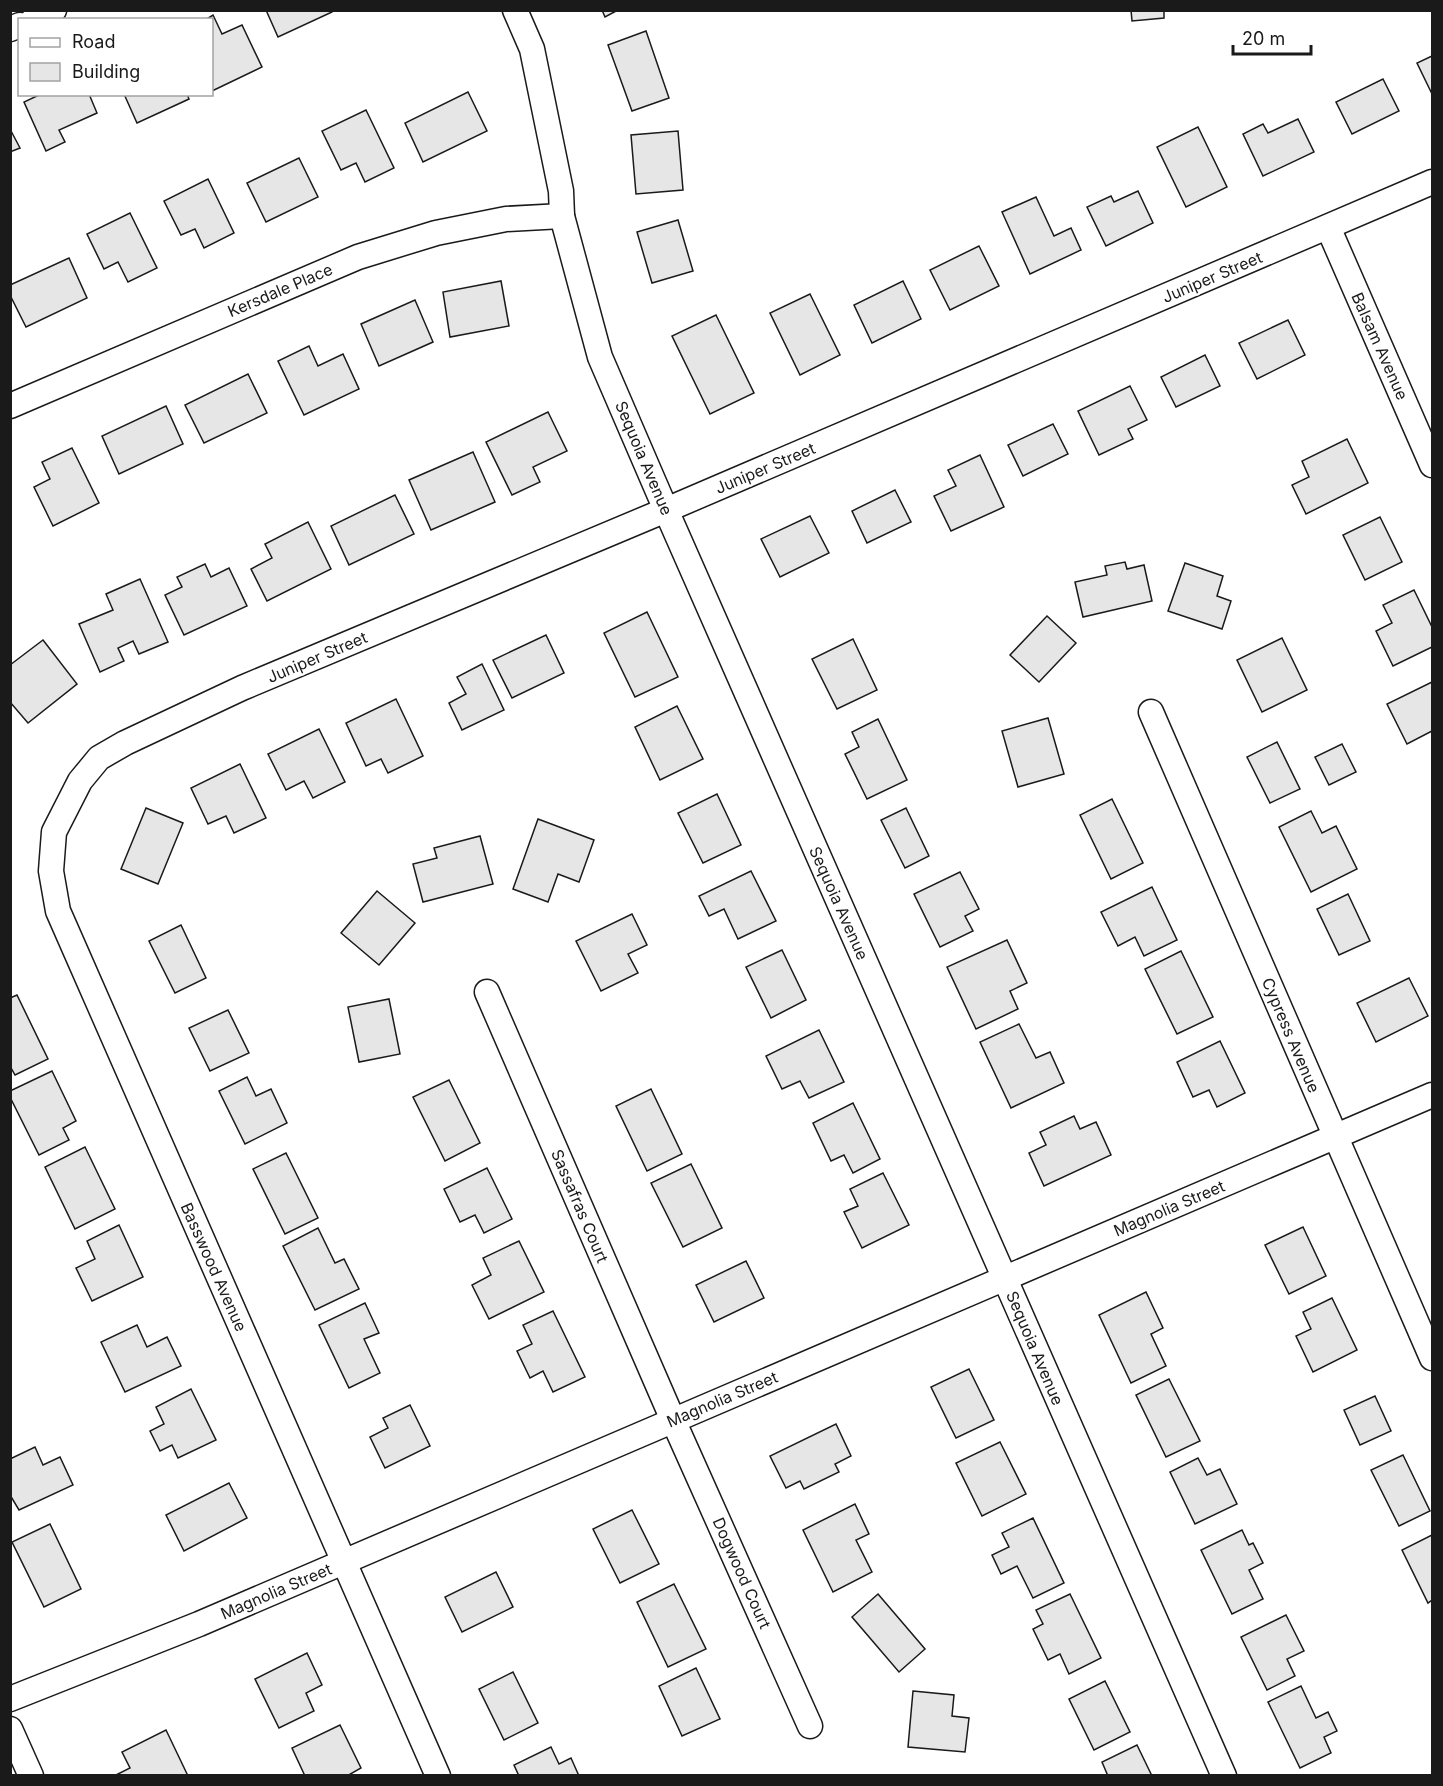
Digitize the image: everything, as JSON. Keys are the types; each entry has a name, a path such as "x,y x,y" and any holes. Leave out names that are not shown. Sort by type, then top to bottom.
{"street":[{"path":"37,18 54,10"},
{"name":"Sequoia Avenue","path":"515,10 532,49 561,191 562,216 600,357 1224,1776"},
{"name":"Juniper Street","path":"99,758 125,743 242,688 666,510 1432,182"},
{"name":"Kersdale Place","path":"10,406 358,257 459,228 506,219 562,216"},
{"name":"Balsam Avenue","path":"1328,227 1432,465"},
{"name":"Cypress Avenue","path":"1151,712 1432,1358"},
{"name":"Basswood Avenue","path":"99,758 80,781 54,832 51,871 58,911 438,1776"},
{"name":"Sassafras Court","path":"487,992 673,1420"},
{"name":"Magnolia Street","path":"10,1700 199,1624 1432,1095"},
{"name":"Dogwood Court","path":"673,1420 810,1726"},
{"path":"10,1729 31,1776"}],"building":[{"path":"266,10 332,10 332,12 278,37"},
{"path":"602,10 618,10 605,17"},
{"path":"1131,10 1164,10 1164,18 1132,21"},
{"path":"213,15 222,34 242,25 262,67 213,91 213,18 208,18"},
{"path":"646,31 669,98 632,111 608,45"},
{"path":"1432,56 1432,94 1417,63"},
{"path":"1383,79 1399,111 1352,134 1336,102"},
{"path":"468,92 487,131 423,162 405,123"},
{"path":"37,96 90,96 97,113 59,130 65,142 46,151 24,102"},
{"path":"125,96 188,96 189,99 137,123"},
{"path":"366,110 394,168 365,182 356,163 341,170 322,131"},
{"path":"1298,119 1314,152 1263,176 1243,134 1263,124 1268,133"},
{"path":"1198,127 1227,187 1186,207 1157,147"},
{"path":"10,129 20,148 10,152"},
{"path":"678,131 683,190 636,194 631,135"},
{"path":"299,158 318,197 266,222 247,183"},
{"path":"208,179 234,233 204,248 195,229 181,235 164,201"},
{"path":"1138,191 1153,223 1106,246 1087,207 1111,196 1114,202"},
{"path":"1036,197 1054,236 1071,228 1081,250 1030,274 1002,212"},
{"path":"130,213 157,268 128,282 118,262 104,269 87,234"},
{"path":"678,220 693,271 652,283 637,232"},
{"path":"979,246 999,286 950,310 930,270"},
{"path":"69,258 87,298 26,327 10,295 10,285"},
{"path":"501,281 509,326 450,337 443,292"},
{"path":"903,281 921,319 872,343 854,305"},
{"path":"810,294 840,355 800,375 770,313"},
{"path":"415,300 433,342 379,366 361,324"},
{"path":"716,315 754,393 710,414 672,336"},
{"path":"1288,320 1305,355 1257,379 1239,343"},
{"path":"309,346 318,366 343,354 359,389 304,415 278,361"},
{"path":"1205,355 1220,386 1176,407 1161,377"},
{"path":"248,374 267,413 204,443 185,405"},
{"path":"1130,386 1147,420 1128,429 1133,439 1099,455 1078,411"},
{"path":"166,406 183,444 119,474 102,436"},
{"path":"548,412 567,451 533,467 540,482 512,495 486,442"},
{"path":"1053,424 1068,454 1023,476 1008,445"},
{"path":"1347,439 1368,483 1306,514 1292,485 1309,477 1302,461"},
{"path":"72,448 99,503 53,526 34,487 50,479 42,462"},
{"path":"473,452 495,502 431,530 409,480"},
{"path":"980,455 1004,507 951,531 934,496 956,486 948,470"},
{"path":"895,490 911,522 867,543 852,511"},
{"path":"395,495 414,534 349,565 331,526"},
{"path":"810,516 829,553 780,577 761,539"},
{"path":"1380,517 1402,562 1365,580 1343,535"},
{"path":"308,522 331,569 267,601 251,569 272,558 265,544"},
{"path":"1125,562 1127,569 1144,565 1152,601 1083,617 1075,582 1107,575 1105,566"},
{"path":"1185,563 1223,576 1217,596 1231,601 1222,629 1168,611"},
{"path":"205,564 211,577 229,568 247,606 184,635 165,595 182,587 177,577"},
{"path":"140,579 168,642 139,654 133,641 118,648 124,661 100,672 79,624 113,610 106,594"},
{"path":"1414,590 1432,627 1432,647 1393,666 1376,631 1392,623 1383,605"},
{"path":"647,612 678,677 635,697 604,633"},
{"path":"1047,616 1076,643 1039,682 1010,655"},
{"path":"546,635 564,673 512,698 493,660"},
{"path":"1282,638 1307,690 1262,712 1237,660"},
{"path":"853,639 877,690 837,709 812,659"},
{"path":"43,640 77,684 28,723 10,702 10,665"},
{"path":"482,664 504,710 462,730 449,703 466,694 457,677"},
{"path":"1432,682 1432,731 1407,744 1387,704"},
{"path":"396,699 423,756 388,773 381,759 366,766 346,723"},
{"path":"677,706 703,759 660,780 635,727"},
{"path":"1048,718 1064,774 1018,787 1002,731"},
{"path":"878,719 907,780 867,799 845,754 859,747 852,732"},
{"path":"319,729 345,782 313,798 304,781 286,790 268,754"},
{"path":"1277,742 1300,789 1270,803 1247,757"},
{"path":"1342,744 1356,772 1329,785 1315,757"},
{"path":"240,764 266,818 234,833 226,816 208,824 191,788"},
{"path":"717,794 741,845 703,863 678,813"},
{"path":"1112,799 1143,863 1111,879 1080,815"},
{"path":"146,808 183,823 158,884 121,869"},
{"path":"906,808 929,856 905,868 881,820"},
{"path":"1311,811 1322,833 1336,826 1357,869 1311,892 1279,827"},
{"path":"538,819 594,840 579,882 558,874 548,902 513,889"},
{"path":"480,836 493,884 423,902 413,864 437,858 434,848"},
{"path":"751,871 776,921 738,939 724,909 709,916 699,896"},
{"path":"960,872 979,909 965,916 973,931 940,947 914,894"},
{"path":"1152,887 1177,940 1144,956 1135,937 1118,946 1101,912"},
{"path":"377,891 415,923 379,965 341,933"},
{"path":"1348,894 1370,941 1339,955 1317,909"},
{"path":"632,914 647,945 628,954 638,973 601,991 576,941"},
{"path":"181,925 206,978 175,993 149,941"},
{"path":"1007,940 1027,983 1010,991 1018,1009 976,1029 947,967"},
{"path":"782,950 806,1000 771,1018 746,967"},
{"path":"1181,951 1213,1017 1177,1034 1145,969"},
{"path":"1409,978 1428,1016 1376,1042 1357,1003"},
{"path":"17,995 48,1059 15,1075 10,1066 10,998"},
{"path":"389,999 400,1054 359,1062 348,1007"},
{"path":"228,1010 249,1053 210,1071 189,1028"},
{"path":"1019,1024 1036,1058 1050,1052 1064,1083 1011,1108 980,1042"},
{"path":"819,1030 844,1082 809,1098 800,1081 782,1089 766,1056"},
{"path":"1220,1041 1245,1093 1217,1107 1209,1090 1193,1097 1177,1062"},
{"path":"52,1071 76,1121 63,1128 69,1140 39,1155 10,1097 10,1091"},
{"path":"247,1077 256,1096 271,1089 287,1123 245,1144 219,1091"},
{"path":"449,1080 480,1143 445,1161 413,1097"},
{"path":"651,1089 682,1154 647,1171 616,1106"},
{"path":"853,1103 880,1159 853,1173 844,1155 831,1161 813,1123"},
{"path":"1074,1116 1080,1129 1096,1122 1111,1155 1044,1186 1029,1153 1046,1145 1040,1132"},
{"path":"85,1147 115,1209 75,1229 45,1167"},
{"path":"286,1153 318,1218 285,1234 253,1169"},
{"path":"691,1164 722,1228 683,1247 651,1183"},
{"path":"487,1168 512,1219 484,1233 475,1215 460,1222 444,1189"},
{"path":"883,1173 909,1225 862,1248 844,1212 858,1206 850,1189"},
{"path":"119,1225 143,1277 92,1301 76,1268 95,1259 87,1241"},
{"path":"1303,1227 1326,1276 1289,1294 1265,1245"},
{"path":"318,1228 335,1263 344,1259 359,1289 315,1310 283,1246"},
{"path":"519,1241 544,1292 489,1319 472,1285 491,1275 483,1258"},
{"path":"746,1261 764,1298 714,1322 696,1285"},
{"path":"1146,1292 1163,1328 1151,1334 1166,1366 1131,1383 1099,1315"},
{"path":"1332,1298 1357,1350 1313,1372 1296,1336 1311,1329 1303,1312"},
{"path":"365,1303 379,1333 364,1339 380,1373 349,1388 319,1325"},
{"path":"553,1311 585,1377 553,1392 543,1371 530,1378 517,1351 532,1344 523,1325"},
{"path":"137,1325 147,1347 167,1337 181,1366 125,1392 101,1342"},
{"path":"969,1369 994,1420 956,1438 931,1387"},
{"path":"1169,1379 1200,1441 1166,1457 1136,1395"},
{"path":"191,1389 216,1440 178,1458 172,1445 160,1451 150,1431 164,1424 156,1407"},
{"path":"1375,1396 1391,1431 1360,1445 1344,1410"},
{"path":"410,1405 430,1446 385,1468 370,1437 388,1428 383,1418"},
{"path":"836,1424 851,1456 835,1464 839,1472 804,1489 800,1481 786,1488 770,1456"},
{"path":"1000,1442 1026,1494 982,1516 956,1463"},
{"path":"35,1447 43,1465 60,1457 73,1485 19,1510 10,1495 10,1459"},
{"path":"1403,1455 1430,1511 1399,1526 1371,1470"},
{"path":"1198,1458 1207,1475 1220,1469 1237,1504 1195,1524 1170,1472"},
{"path":"229,1483 247,1518 184,1551 166,1515"},
{"path":"855,1504 869,1534 856,1540 872,1572 833,1592 803,1530"},
{"path":"632,1510 659,1564 620,1583 593,1529"},
{"path":"1033,1518 1064,1583 1033,1598 1017,1566 1001,1574 992,1555 1009,1547 1002,1533"},
{"path":"50,1524 81,1589 44,1607 12,1542"},
{"path":"1242,1530 1249,1545 1253,1543 1263,1563 1249,1570 1263,1599 1232,1614 1201,1550"},
{"path":"1432,1535 1432,1600 1428,1603 1402,1550"},
{"path":"496,1572 513,1607 462,1632 445,1597"},
{"path":"674,1584 706,1649 668,1667 637,1602"},
{"path":"878,1594 925,1649 899,1672 852,1617"},
{"path":"1070,1594 1101,1658 1069,1674 1060,1654 1048,1660 1033,1629 1043,1624 1036,1610"},
{"path":"1286,1615 1304,1651 1287,1659 1295,1676 1267,1690 1241,1637"},
{"path":"307,1653 322,1685 306,1693 314,1711 279,1728 255,1679"},
{"path":"696,1668 720,1719 682,1736 659,1686"},
{"path":"513,1672 538,1723 504,1740 479,1689"},
{"path":"1105,1681 1130,1732 1094,1750 1069,1699"},
{"path":"1301,1686 1316,1718 1328,1712 1337,1731 1324,1737 1331,1753 1300,1768 1268,1702"},
{"path":"913,1691 954,1695 952,1716 969,1718 965,1752 908,1747"},
{"path":"340,1725 361,1768 347,1776 305,1776 292,1748"},
{"path":"166,1730 188,1776 114,1776 130,1768 122,1752"},
{"path":"1137,1745 1152,1776 1108,1776 1102,1762"},
{"path":"551,1747 559,1764 571,1758 579,1776 519,1776 514,1765"}]}
